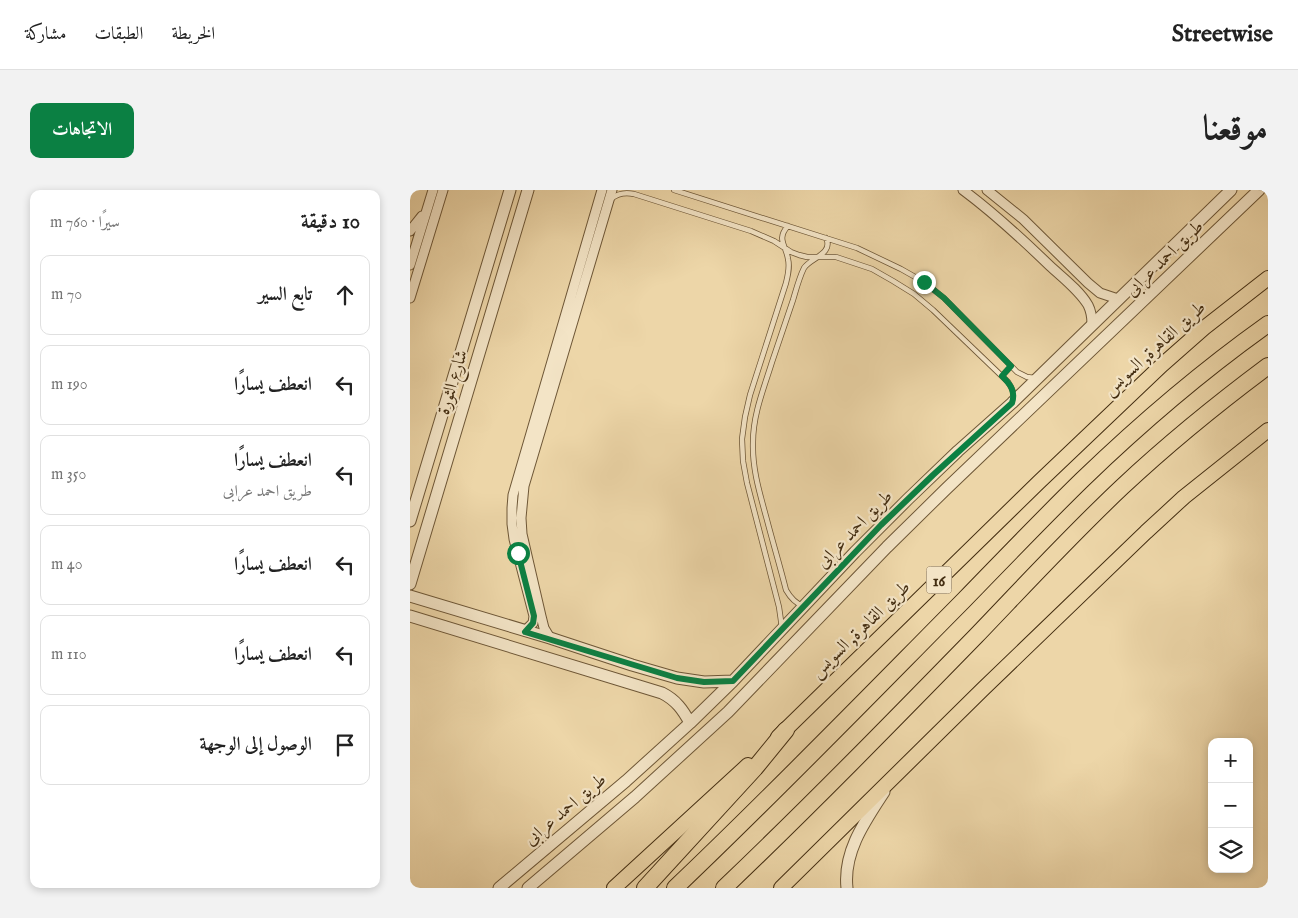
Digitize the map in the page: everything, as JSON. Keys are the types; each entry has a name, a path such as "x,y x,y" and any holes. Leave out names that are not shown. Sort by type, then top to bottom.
{"highway":[{"name":"طريق القاهرة, السويس","path":"614,888 786,730 1039,482 1162,365 1204,328 1268,278"},
{"name":"16","path":"676,888 808,759 1082,480 1167,403 1268,324"},
{"path":"724,888 879,736 1121,488 1227,396 1268,366"},
{"path":"782,888 983,689 1146,532 1184,498 1268,430"},
{"path":"645,888 755,768 786,730"}],"street":[{"path":"410,265 433,190"},
{"path":"410,298 442,190"},
{"name":"شارع الثورة","path":"410,521 412,507 510,190"},
{"name":"شارع الثورة","path":"410,584 528,190"},
{"path":"525,632 533,623 534,616 514,539 512,524 513,495 602,190"},
{"path":"550,638 543,622 522,534 521,518 524,486 612,190"},
{"path":"963,190 990,210 1078,293 1088,306 1092,324"},
{"path":"987,190 1023,219 1100,293 1118,299"},
{"name":"طريق احمد عرابى","path":"499,888 626,781 690,723 733,681 908,499 1012,403 1231,190"},
{"name":"طريق احمد عرابى","path":"528,888 660,774 728,712 921,513 1260,190"},
{"path":"410,231 427,210"},
{"path":"1190,230 1204,244"},
{"path":"1078,293 1088,283"},
{"path":"463,346 480,351"},
{"path":"908,499 921,513"},
{"path":"410,596 677,678 695,682 733,681"},
{"path":"410,616 662,694 669,697 681,708 690,723"},
{"path":"627,682 632,665"},
{"path":"847,888 846,875 850,852 866,820 896,776"},
{"path":"561,836 572,850"}],"lane":[{"path":"674,190 857,248 879,257 924,282 944,298 1022,376 1038,378"},
{"path":"609,200 618,194 632,192 751,231 799,255 807,257 828,256 844,259 872,269 914,294 1002,376 1011,387 1014,397 1012,403"},
{"path":"782,630 779,607 747,483 742,439 750,396 786,283 788,259 782,237 784,230 788,226"},
{"path":"804,606 789,596 786,590 757,484 753,463 753,441 755,420 760,400 797,287 805,267 811,260 824,253 827,247 825,238"},
{"path":"786,283 792,282 797,287"},
{"path":"1002,376 1011,366"},
{"path":"776,596 786,590"}],"route":[{"path":"518,553 534,616 533,623 525,632 677,678 695,682 733,681 881,525 958,451 1012,403 1013,392 1008,382 1002,376 1011,366 944,298 924,282"}]}
